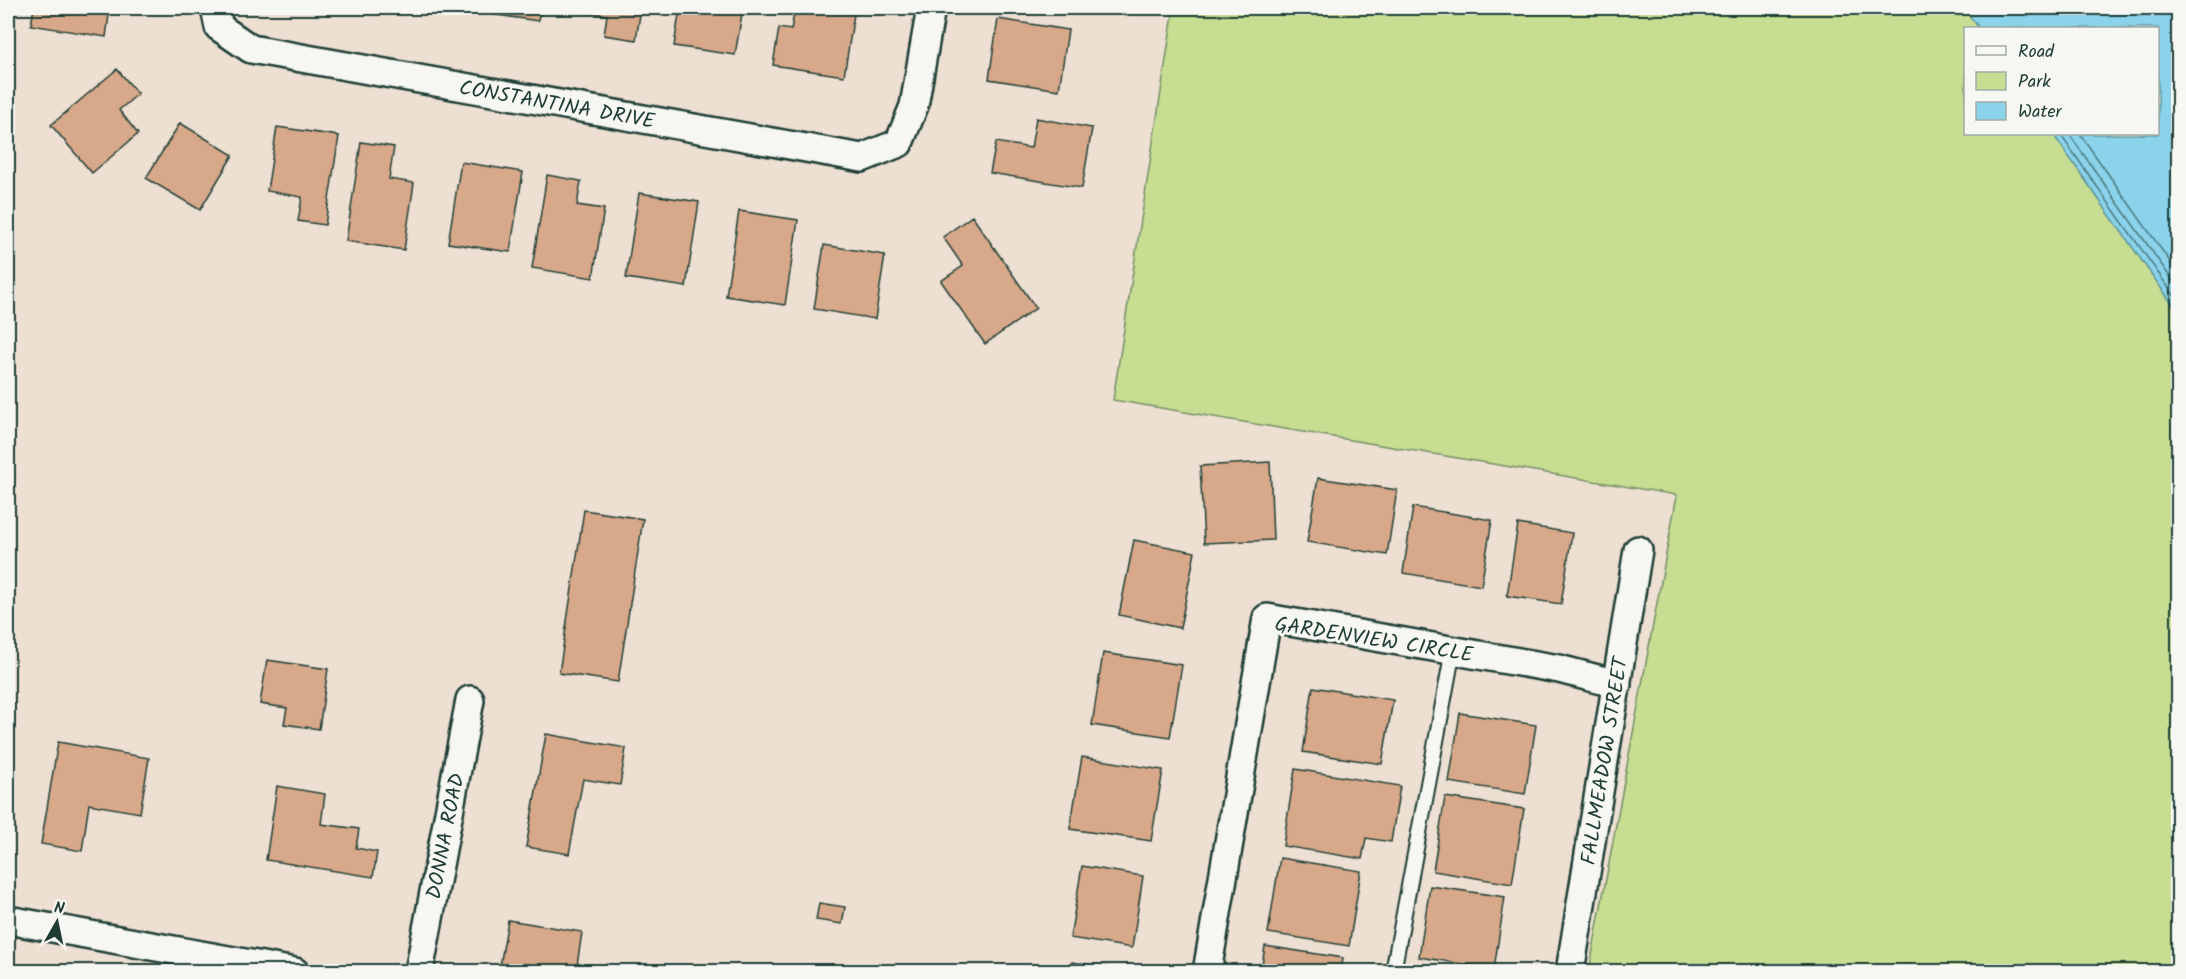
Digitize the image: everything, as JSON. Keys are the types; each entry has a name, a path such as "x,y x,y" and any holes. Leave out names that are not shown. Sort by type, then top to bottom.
{"street":[{"name":"CONSTANTINA DRIVE","path":"217,17 251,50 862,158 899,143 914,106 931,8"},
{"name":"FALLMEADOW STREET","path":"1570,972 1638,550"},
{"name":"GARDENVIEW CIRCLE","path":"1207,972 1267,618 1559,669 1617,684"},
{"name":"DONNA ROAD","path":"419,972 470,700"},
{"path":"8,920 296,972"}],"lane":[{"path":"1393,972 1453,650"}],"green space":[{"path":"1174,8 1964,8 1978,27 1964,27 1964,135 2054,135 2178,312 2178,971 1589,971 1677,495 1113,400"}],"water":[{"path":"1964,8 2178,8 2178,312 2054,135 2159,135 2159,27 1978,27"}],"building":[{"path":"34,8 110,8 106,37 31,25"},
{"path":"477,8 540,8 538,21 476,12"},
{"path":"578,8 641,8 636,40 604,35 607,15 578,11"},
{"path":"680,8 743,8 735,55 674,46"},
{"path":"795,8 855,8 844,76 773,65 779,28 791,30"},
{"path":"998,19 1068,30 1059,90 989,79"},
{"path":"117,69 138,94 119,110 138,134 92,173 51,125"},
{"path":"1036,118 1092,128 1082,188 990,173 996,142 1031,148"},
{"path":"180,123 233,155 200,210 146,178"},
{"path":"277,127 339,136 325,225 298,221 302,197 267,191"},
{"path":"361,142 394,147 389,179 414,183 404,250 346,241"},
{"path":"461,162 523,172 510,252 448,243"},
{"path":"547,175 581,181 577,205 604,209 593,278 532,268"},
{"path":"639,193 699,202 686,287 626,278"},
{"path":"739,211 798,220 785,305 726,296"},
{"path":"972,216 1036,308 985,344 941,281 963,266 943,237"},
{"path":"824,245 885,255 875,319 814,309"},
{"path":"1270,462 1273,540 1204,543 1200,466"},
{"path":"1318,478 1397,490 1387,555 1307,542"},
{"path":"1413,507 1492,520 1481,586 1403,573"},
{"path":"584,510 643,519 618,682 559,673"},
{"path":"1518,524 1572,533 1561,604 1507,596"},
{"path":"1134,540 1195,552 1180,628 1119,615"},
{"path":"1103,653 1182,665 1170,737 1092,725"},
{"path":"267,660 328,669 319,729 284,724 287,708 260,704"},
{"path":"1313,687 1393,700 1382,764 1303,752"},
{"path":"1460,713 1536,725 1525,794 1449,782"},
{"path":"546,734 626,748 620,785 583,779 569,854 526,847"},
{"path":"58,742 149,758 140,813 89,804 82,851 41,844"},
{"path":"1082,757 1163,770 1151,841 1070,829"},
{"path":"1295,769 1400,786 1391,842 1366,838 1362,859 1283,846"},
{"path":"277,786 325,794 321,824 359,829 356,848 377,852 373,877 266,860"},
{"path":"1445,797 1524,809 1512,884 1433,871"},
{"path":"1280,858 1361,871 1349,946 1268,933"},
{"path":"1082,866 1143,876 1132,948 1070,938"},
{"path":"1430,886 1505,897 1494,969 1419,957"},
{"path":"819,903 845,907 842,924 816,920"},
{"path":"508,920 582,932 576,972 554,969 554,972 499,972"},
{"path":"1265,946 1343,958 1341,972 1261,972"},
{"path":"1072,962 1125,970 1125,972 1070,972"}]}
